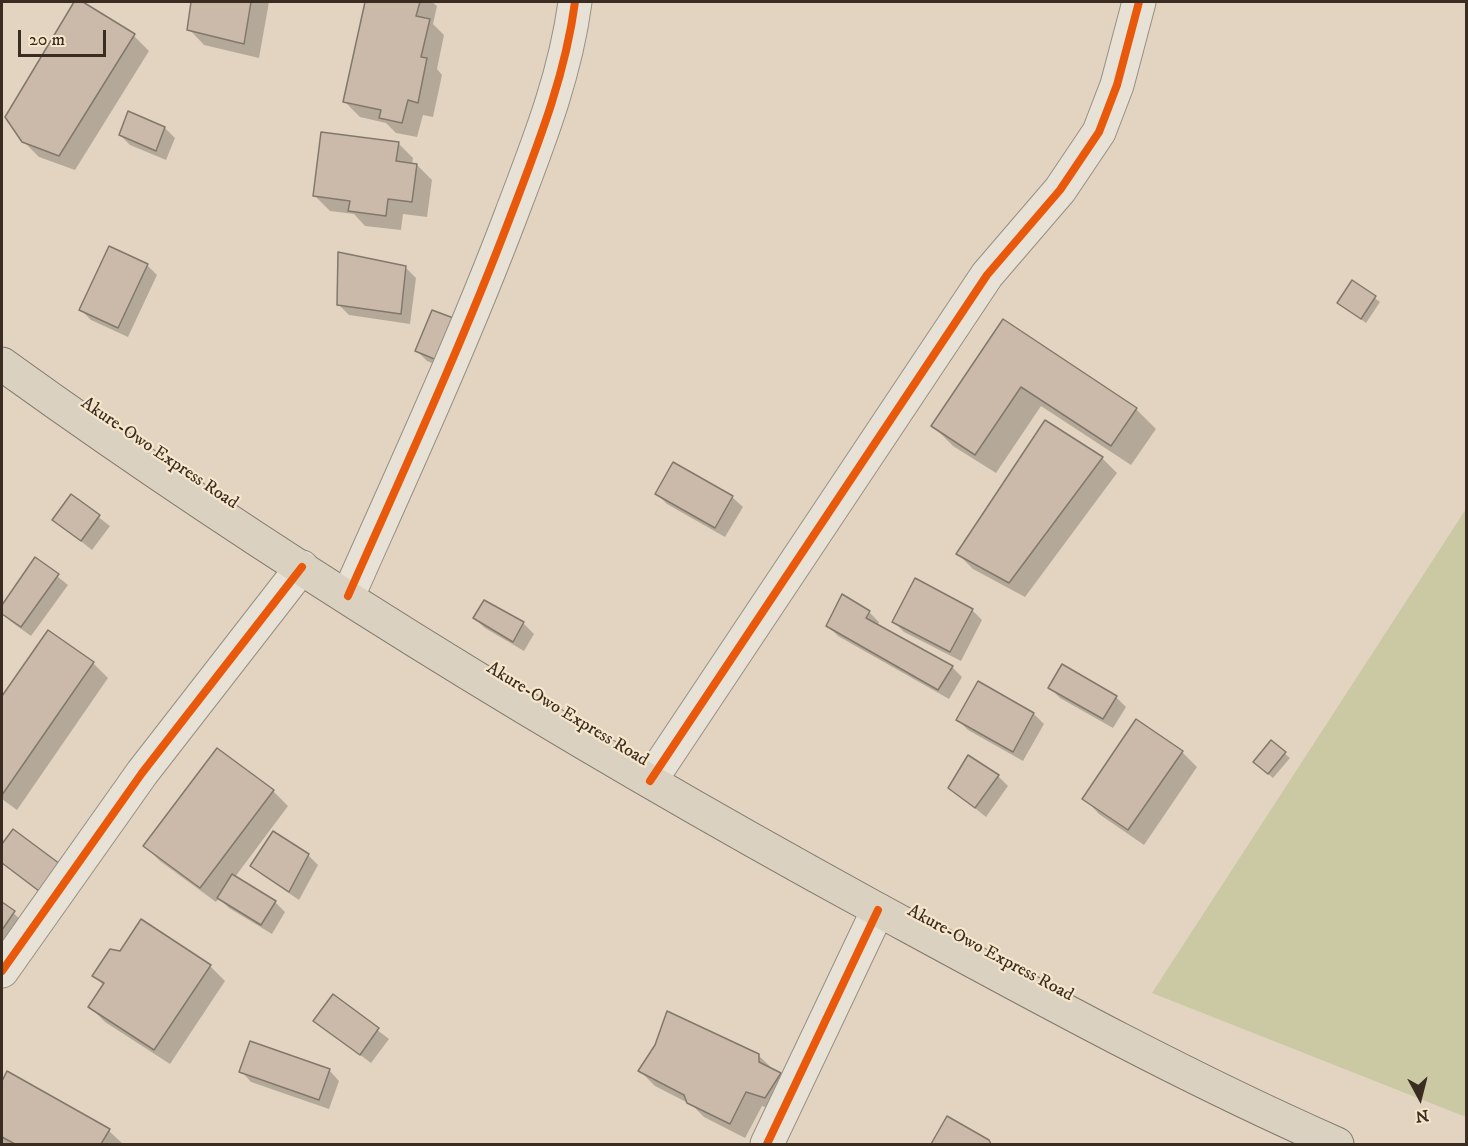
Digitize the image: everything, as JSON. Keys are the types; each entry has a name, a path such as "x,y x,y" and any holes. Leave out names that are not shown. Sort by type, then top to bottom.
{"highway":[{"name":"Akure-Owo Express Road","path":"2,364 410,639 650,781 1015,986 1275,1117 1337,1144"}],"street":[{"path":"348,596 444,381 498,251 554,103 570,41 575,2"},
{"path":"650,781 987,276 1060,190 1099,132 1117,85 1139,2"},
{"path":"2,971 142,773 302,567"},
{"path":"767,1144 878,910"}],"shaded area":[{"path":"1466,509 1466,1117 1152,993"}],"building":[{"path":"74,2 83,2 135,34 59,156 22,142 5,117"},
{"path":"191,2 251,2 244,44 187,30"},
{"path":"365,2 420,2 416,16 430,19 421,57 427,58 418,103 408,100 402,123 379,118 381,110 343,102"},
{"path":"128,111 165,127 156,151 119,135"},
{"path":"321,132 399,142 396,161 417,164 412,202 388,199 386,216 348,211 350,201 313,196"},
{"path":"109,246 148,264 118,328 79,310"},
{"path":"338,252 406,266 401,314 337,305"},
{"path":"1352,280 1376,296 1361,319 1337,303"},
{"path":"432,310 456,319 439,361 415,351"},
{"path":"1003,319 1137,408 1111,446 1021,387 975,455 931,426"},
{"path":"1045,420 1103,457 1009,583 956,554"},
{"path":"673,462 733,496 715,528 655,494"},
{"path":"71,494 100,515 81,541 52,520"},
{"path":"35,557 59,574 21,627 2,614 2,605"},
{"path":"915,578 973,609 950,652 892,622"},
{"path":"842,594 870,611 866,618 953,666 938,690 826,626"},
{"path":"484,600 524,622 513,642 473,618"},
{"path":"48,630 94,662 2,795 2,696"},
{"path":"1062,664 1117,696 1103,719 1048,688"},
{"path":"978,681 1034,713 1013,752 956,720"},
{"path":"1136,719 1183,751 1128,830 1082,799"},
{"path":"1271,740 1286,752 1268,774 1253,762"},
{"path":"217,748 274,790 200,888 143,846"},
{"path":"968,755 999,775 975,808 948,788"},
{"path":"13,829 60,864 39,891 2,863 2,844"},
{"path":"273,831 309,854 289,892 250,866"},
{"path":"232,874 276,901 261,925 217,898"},
{"path":"2,902 15,911 2,930"},
{"path":"141,919 211,965 154,1050 88,1007 104,983 92,976 110,949 120,951"},
{"path":"333,994 379,1028 360,1055 313,1021"},
{"path":"667,1011 759,1054 759,1062 781,1073 765,1098 746,1092 730,1124 687,1103 684,1095 638,1071 655,1045"},
{"path":"250,1041 330,1069 319,1100 239,1072"},
{"path":"7,1071 110,1129 101,1144 15,1144 2,1137 2,1081"},
{"path":"947,1116 989,1140 991,1144 931,1144"}],"cycle path":[{"path":"348,596 453,359 511,215 557,84 565,57 575,2"},
{"path":"650,781 987,275 1060,190 1099,132 1117,85 1139,2"},
{"path":"2,971 142,773 302,567"},
{"path":"767,1144 878,910"}]}
